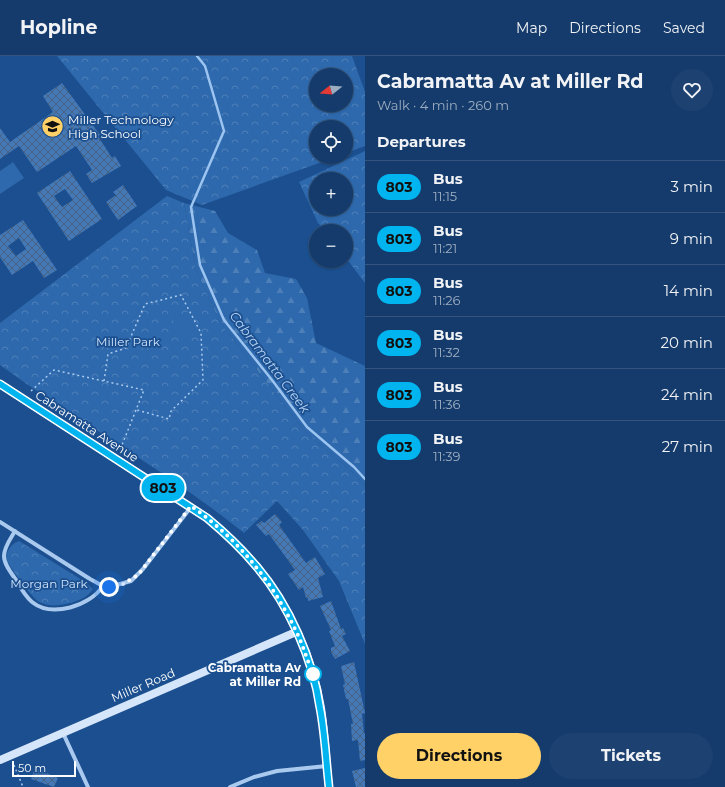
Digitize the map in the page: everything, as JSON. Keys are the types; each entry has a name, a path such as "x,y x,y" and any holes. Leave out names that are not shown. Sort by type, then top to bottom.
{"street":[{"name":"Cabramatta Avenue","path":"0,384 191,506 231,538 257,567 277,595 306,654 317,691 329,787"},
{"path":"0,522 103,586 123,584 138,575 191,506"},
{"path":"15,531 6,548 4,557 11,573 31,602 48,609 60,610 91,598 99,593 103,586"},
{"name":"Miller Road","path":"0,760 296,632"},
{"path":"63,732 88,787"},
{"path":"230,787 254,777 277,771 327,766"}],"path":[{"path":"104,381 108,354 126,348 145,304 180,295 201,333 203,380 171,410 169,419 137,410"},
{"path":"31,391 54,370 144,390 120,450"},
{"path":"14,765 23,787"}],"green space":[{"path":"57,56 352,56 365,92 365,146 353,150 353,120 309,120 309,164 316,164 202,205 166,190"},
{"path":"365,151 365,283 353,267 353,224 318,223 315,216 353,216 353,172 320,172 337,164 353,164 353,157"},
{"path":"13,162 24,178 0,194 0,171"},
{"path":"309,177 309,204 299,182"},
{"name":"Miller Park","path":"167,196 184,203 196,270 220,322 306,433 351,471 365,485 365,644 339,581 303,530 277,501 244,533 185,489 0,365 0,323"},
{"path":"184,203 215,211 228,233 257,250 265,273 296,279 307,298 316,343 365,366 365,485 351,471 306,433 220,322 196,270"},
{"path":"190,311 198,328 181,337 173,320"},
{"name":"Morgan Park","path":"19,541 82,580 93,589 83,598 62,605 54,606 39,602 12,570 7,560 9,549 13,544"}],"building":[{"path":"62,83 100,135 98,136 112,158 115,156 121,166 92,183 86,174 92,170 76,146 37,172 19,146 0,159 0,128 10,142 53,112 43,96"},
{"path":"70,171 102,219 69,241 37,193","holes":["65,189 73,200 62,207 54,196"]},
{"path":"123,185 137,206 118,220 106,202 116,195 113,192"},
{"path":"23,220 57,270 44,278 33,261 12,275 0,257 0,235","holes":["19,238 26,249 16,256 8,246"]},
{"path":"275,514 282,522 279,525 306,563 315,557 325,574 318,578 323,597 308,601 303,587 299,590 288,574 295,570 269,534 266,536 256,525 262,521 264,523"},
{"path":"331,601 341,629 343,628 346,634 342,636 350,651 335,659 331,652 331,648 335,646 329,631 331,630 320,606"},
{"path":"354,662 365,713 362,714 364,734 365,733 365,760 360,761 358,740 352,741 351,724 353,724 348,699 346,699 343,685 345,684 341,666"},
{"path":"35,768 58,778 54,787 31,779"},
{"path":"365,768 365,787 356,787 352,771"}],"waterway":[{"name":"Cabramatta Creek","path":"197,56 205,66 224,131 191,207 200,265 224,320 307,427 354,467 365,479"}],"bus line":[{"name":"803","path":"0,384 191,506 231,538 257,567 269,582 283,606 306,654 317,691 323,724 329,787"}],"place":[{"name":"Miller Technology High School","path":"52,126"},
{"name":"Cabramatta Av at Miller Rd","path":"313,674"}],"route":[{"path":"109,587 123,584 138,575 191,506 231,538 269,582 296,632 313,674"}]}
